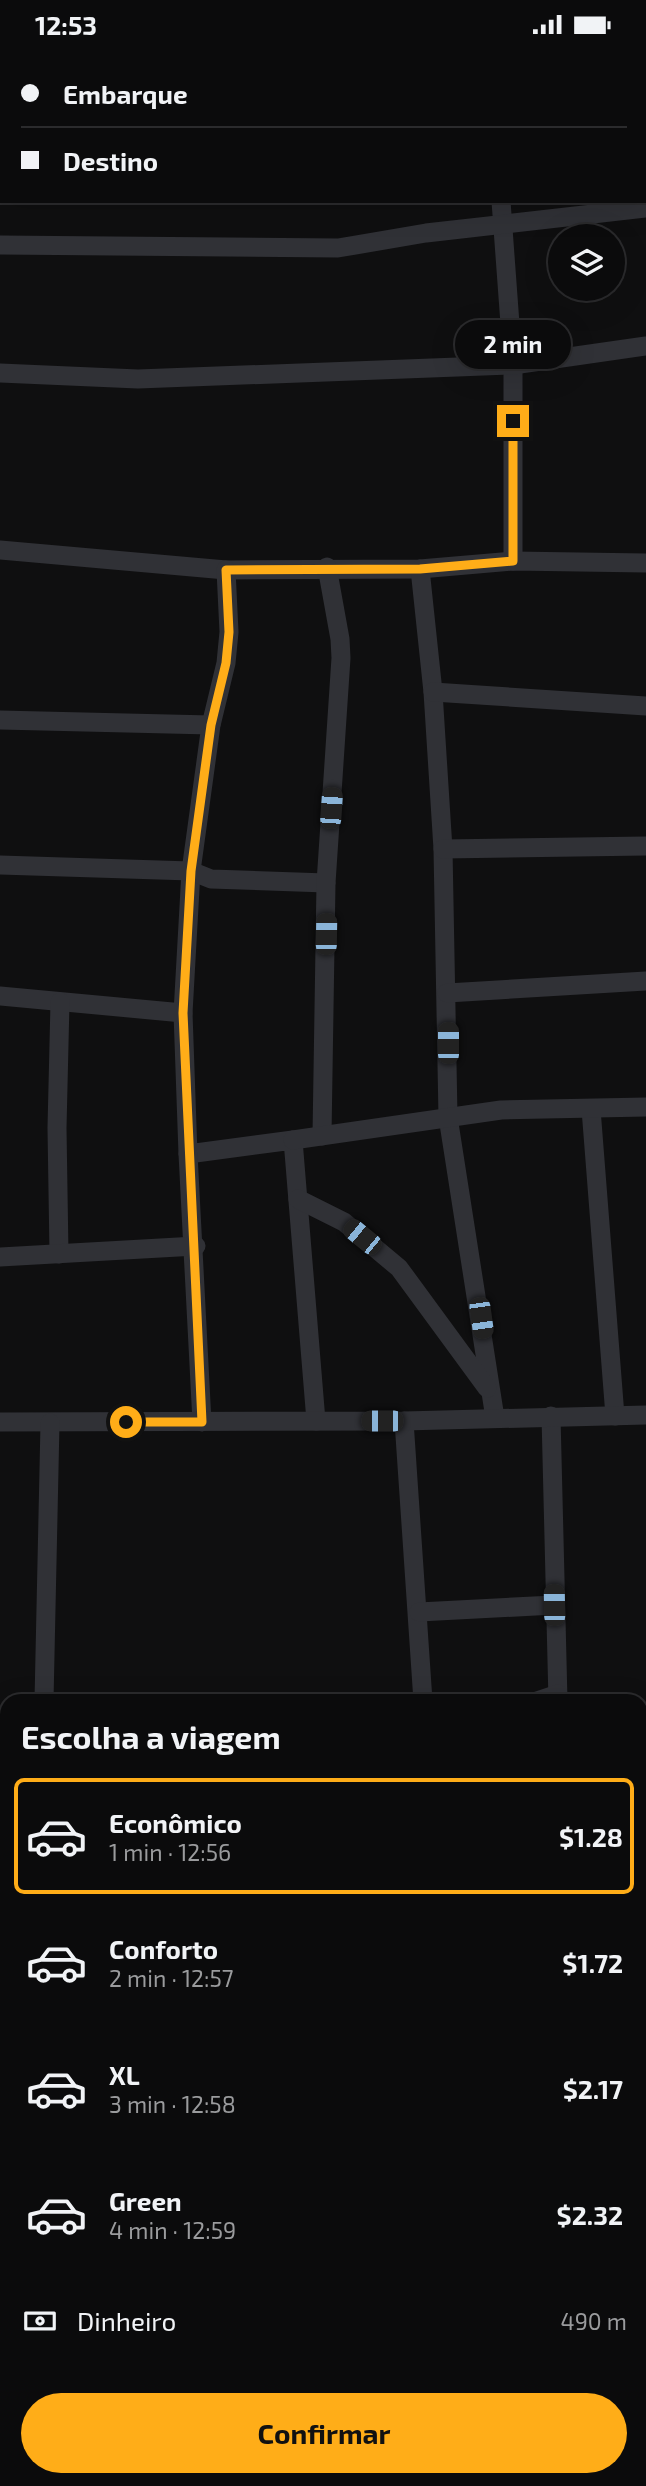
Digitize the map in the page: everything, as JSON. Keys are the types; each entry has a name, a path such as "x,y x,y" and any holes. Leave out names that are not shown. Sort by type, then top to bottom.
{"street":[{"path":"501,203 513,365 513,561"},
{"path":"0,244 338,248 502,224 646,208"},
{"path":"0,373 138,379 513,365 646,346"},
{"path":"0,551 226,570 327,567 420,569 513,561 646,563"},
{"path":"322,1136 327,883 341,658 327,567"},
{"path":"420,569 433,692 443,849 448,1117 495,1418"},
{"path":"202,1422 196,1247 188,1154 183,1013 191,871 211,725 226,663 229,632 226,570"},
{"path":"433,692 646,706"},
{"path":"0,720 211,725"},
{"path":"443,849 646,846"},
{"path":"0,865 191,871 211,879 327,883"},
{"path":"447,993 646,981"},
{"path":"0,996 183,1013"},
{"path":"59,1254 57,1128 60,1002"},
{"path":"188,1154 501,1110 646,1107"},
{"path":"591,1109 615,1416"},
{"path":"293,1140 316,1421"},
{"path":"298,1199 344,1222 399,1268 491,1394"},
{"path":"0,1257 196,1247"},
{"path":"0,1422 404,1422 646,1415"},
{"path":"551,1416 558,1694"},
{"path":"404,1422 419,1612 422,1694"},
{"path":"44,1694 50,1423"},
{"path":"419,1612 554,1605"}],"route":[{"path":"126,1422 202,1422 196,1247 184,1081 183,1013 191,871 211,725 226,663 229,632 226,570 327,567 420,569 513,561 513,421"}]}
